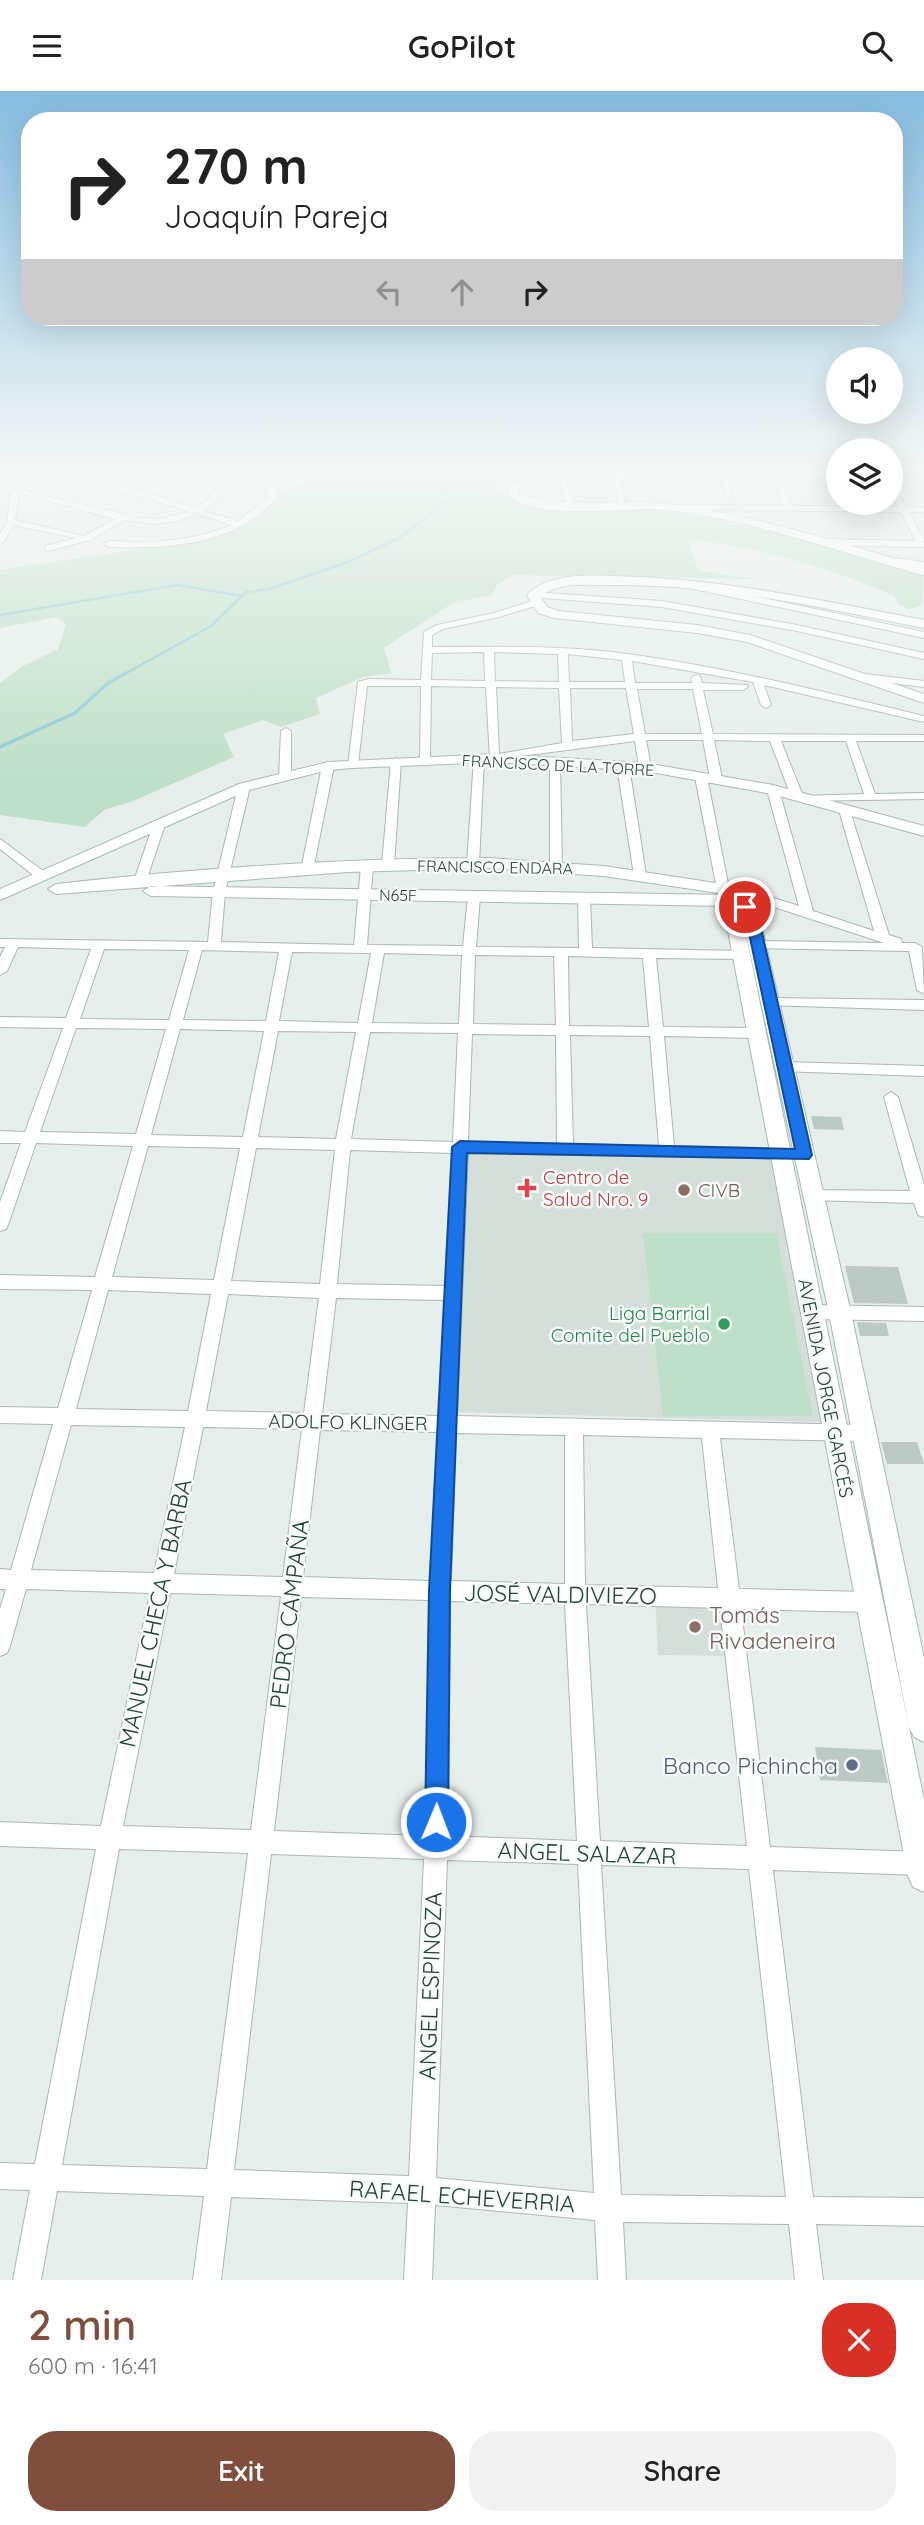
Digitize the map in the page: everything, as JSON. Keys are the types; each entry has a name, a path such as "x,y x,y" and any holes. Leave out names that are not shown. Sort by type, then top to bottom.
{"street":[{"path":"534,599 542,587 561,583 674,582 733,586 924,624"},
{"path":"674,582 924,635"},
{"path":"534,599 542,610 558,615 697,629 750,639 924,699"},
{"path":"425,760 429,631 534,599 662,604 797,628 924,656"},
{"path":"427,650 563,651 626,657 924,719"},
{"path":"473,864 492,683 489,650"},
{"path":"563,651 568,744"},
{"path":"626,657 645,767"},
{"path":"693,669 709,737 709,777 735,894"},
{"path":"865,677 924,684"},
{"path":"352,764 362,684 376,681 699,686 759,684"},
{"path":"759,684 766,705"},
{"path":"285,776 286,731"},
{"path":"486,758 568,744 639,737 921,738 924,752"},
{"path":"774,737 800,797 924,796"},
{"path":"850,738 870,795"},
{"name":"FRANCISCO DE LA TORRE","path":"0,895 244,787 328,766 352,764 486,758 645,767 773,790 924,831"},
{"path":"388,865 396,761"},
{"path":"555,761 556,866"},
{"path":"307,870 328,766"},
{"path":"623,766 640,875"},
{"path":"214,946 221,884 244,787"},
{"path":"773,790 807,913"},
{"path":"845,810 883,938"},
{"path":"141,879 159,825"},
{"path":"0,843 41,876"},
{"name":"FRANCISCO ENDARA","path":"56,889 141,879 221,884 307,870 388,865 556,866 640,875 735,894 807,913 920,949"},
{"path":"360,948 367,866"},
{"name":"N65F","path":"56,889 221,884 365,895 584,898 735,894"},
{"path":"20,886 56,889"},
{"name":"AVENIDA JORGE GARCÉS","path":"735,894 752,919 750,950 756,1033 812,1312 850,1432 923,1715"},
{"path":"469,950 474,897"},
{"path":"584,898 586,952"},
{"path":"0,971 6,943 649,953 920,949 924,990"},
{"path":"0,1225 99,944"},
{"path":"0,1646 9,1579 65,1416 197,945"},
{"name":"MANUEL CHECA Y BARBA","path":"27,2280 110,1836 196,1418 287,946"},
{"name":"PEDRO CAMPAÑA","path":"207,2280 328,1293 343,1144 379,949"},
{"name":"ANGEL ESPINOZA","path":"418,2280 436,1848 440,1591 469,950"},
{"name":"AVENIDA JORGE GARCÉS","path":"750,950 771,1002 840,1313 867,1602 923,1870"},
{"path":"561,952 565,1149"},
{"path":"649,953 667,1151"},
{"path":"771,1002 924,1005"},
{"path":"0,1022 756,1033"},
{"path":"785,1067 924,1071"},
{"path":"814,1196 922,1201 891,1097"},
{"path":"0,1137 804,1155"},
{"path":"0,1282 102,1282 328,1293 453,1293"},
{"path":"812,1312 924,1314"},
{"name":"ADOLFO KLINGER","path":"0,1415 850,1432"},
{"path":"574,1426 575,1595 612,2280"},
{"path":"710,1430 809,2280"},
{"name":"JOSÉ VALDIVIEZO","path":"9,1579 867,1602"},
{"name":"ANGEL SALAZAR","path":"0,1834 759,1858 923,1870"},
{"name":"RAFAEL ECHEVERRIA","path":"0,2176 422,2190 609,2208 924,2212"}],"shaded area":[{"path":"467,1154 774,1159 823,1422 457,1412"},
{"name":"Tomás Rivadeneira","path":"655,1596 729,1599 736,1656 658,1655"}],"green space":[{"path":"0,574 721,574 756,579 514,575 497,585 492,595 453,603 384,648 391,673 363,677 316,698 320,714 281,727 263,720 223,734 234,757 133,801 104,810 85,827 0,815 0,683 23,666 58,649 66,624 57,617 0,628"},
{"path":"838,574 924,574 922,605 909,609 898,604 894,596"},
{"name":"Liga Barrial Comite del Pueblo","path":"643,1233 776,1233 813,1416 663,1416"}],"building":[{"path":"811,1116 841,1117 844,1130 814,1129"},
{"path":"845,1266 898,1267 908,1304 854,1303"},
{"path":"857,1322 886,1323 889,1336 860,1336"},
{"path":"881,1442 917,1442 924,1464 887,1464"},
{"name":"Banco Pichincha","path":"815,1747 881,1750 888,1783 820,1780"}],"waterway":[{"path":"242,596 246,592 269,589 312,574"},
{"path":"0,615 177,585 242,596"},
{"path":"123,675 211,626 242,596"},
{"path":"0,747 75,713 108,683 126,673"}],"place":[{"name":"Centro de Salud Nro. 9","path":"527,1188"},
{"name":"CIVB","path":"684,1190"},
{"name":"Liga Barrial Comite del Pueblo","path":"724,1324"},
{"name":"Tomás Rivadeneira","path":"695,1627"},
{"name":"Banco Pichincha","path":"852,1765"}],"route":[{"path":"436,1822 440,1591 460,1147 804,1155 752,919 745,907"}]}
